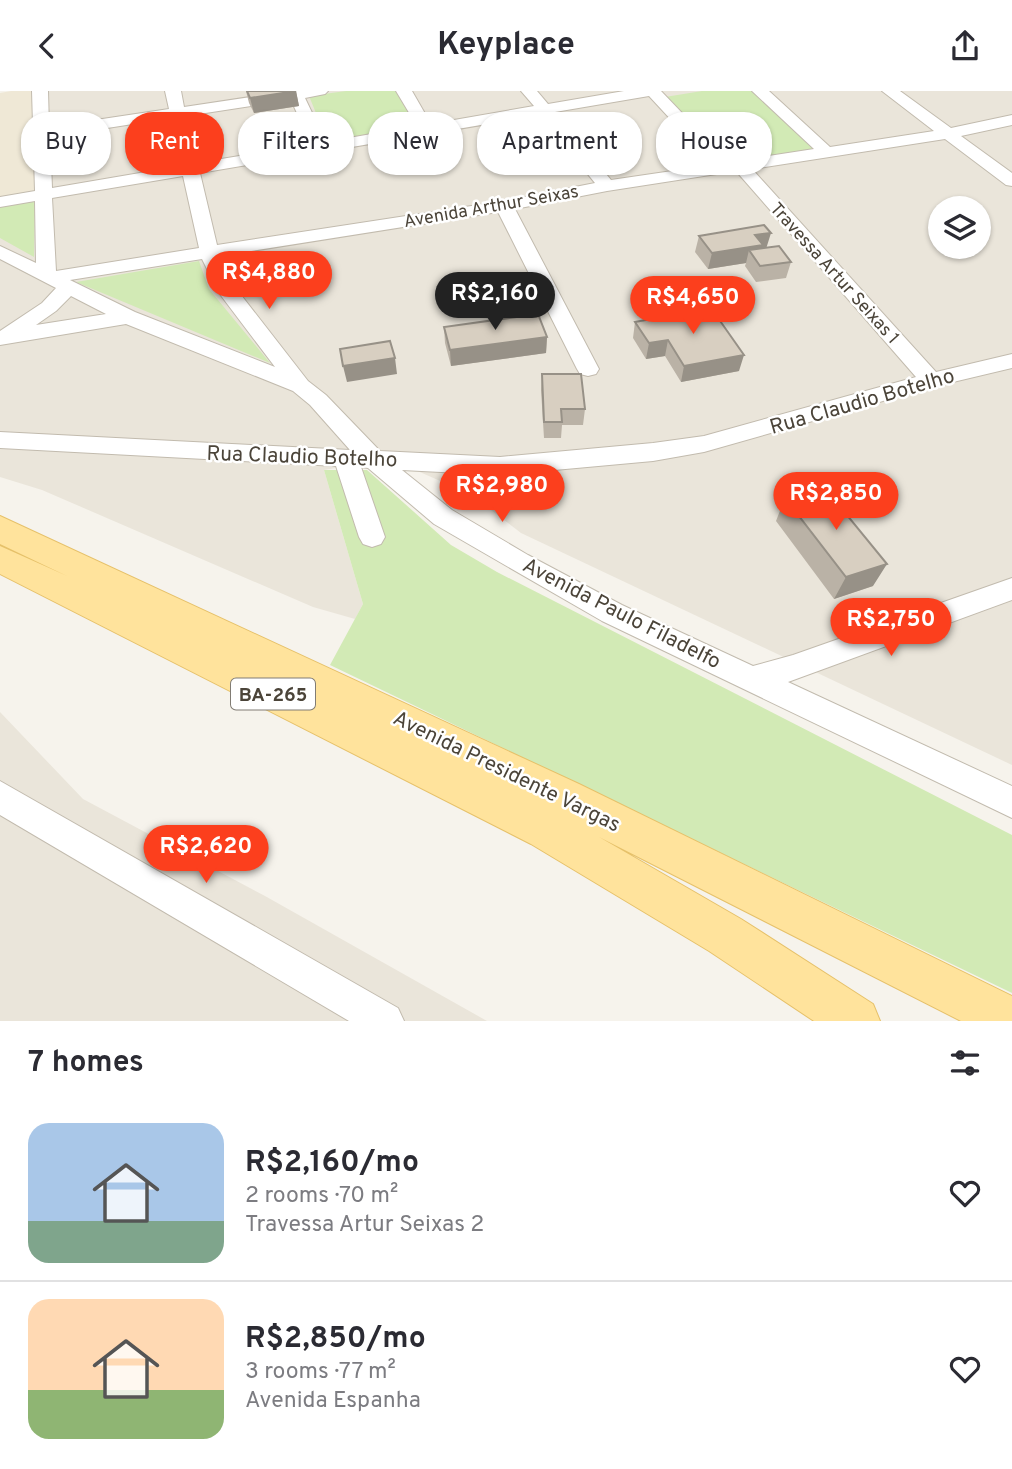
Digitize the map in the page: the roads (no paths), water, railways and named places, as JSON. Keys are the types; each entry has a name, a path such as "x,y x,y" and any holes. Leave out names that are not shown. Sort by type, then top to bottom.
{"main road":[{"name":"Avenida Presidente Vargas","path":"0,529 565,798 1011,1021"},
{"name":"Avenida Presidente Vargas","path":"0,559 546,829 725,935 856,1021"}],"street":[{"path":"40,91 41,112"},
{"path":"173,91 178,112 320,91"},
{"path":"404,91 416,112"},
{"path":"529,91 607,186"},
{"path":"463,124 652,91 674,112"},
{"path":"760,91 826,152"},
{"path":"890,91 1012,181"},
{"path":"296,95 304,112"},
{"name":"Avenida Arthur Seixas","path":"772,161 948,134 1012,120"},
{"path":"1,338 40,314 55,279 43,196 43,175"},
{"path":"0,202 157,175"},
{"path":"190,175 209,253 229,293 300,386"},
{"name":"Avenida Arthur Seixas","path":"55,279 679,175"},
{"name":"Travessa Artur Seixas 1","path":"739,175 931,380"},
{"path":"504,206 588,369"},
{"name":"Avenida Paulo Filadelfo","path":"0,251 128,317 300,386 318,400 371,457 443,516 612,613 755,678 1012,802"},
{"path":"1,338 128,317"},
{"name":"Rua Claudio Botelho","path":"0,440 211,452 371,457 500,466 704,445 931,380 1012,361"},
{"path":"345,457 372,537"},
{"path":"755,678 793,668 1012,589"},
{"path":"0,797 385,1021"}]}
